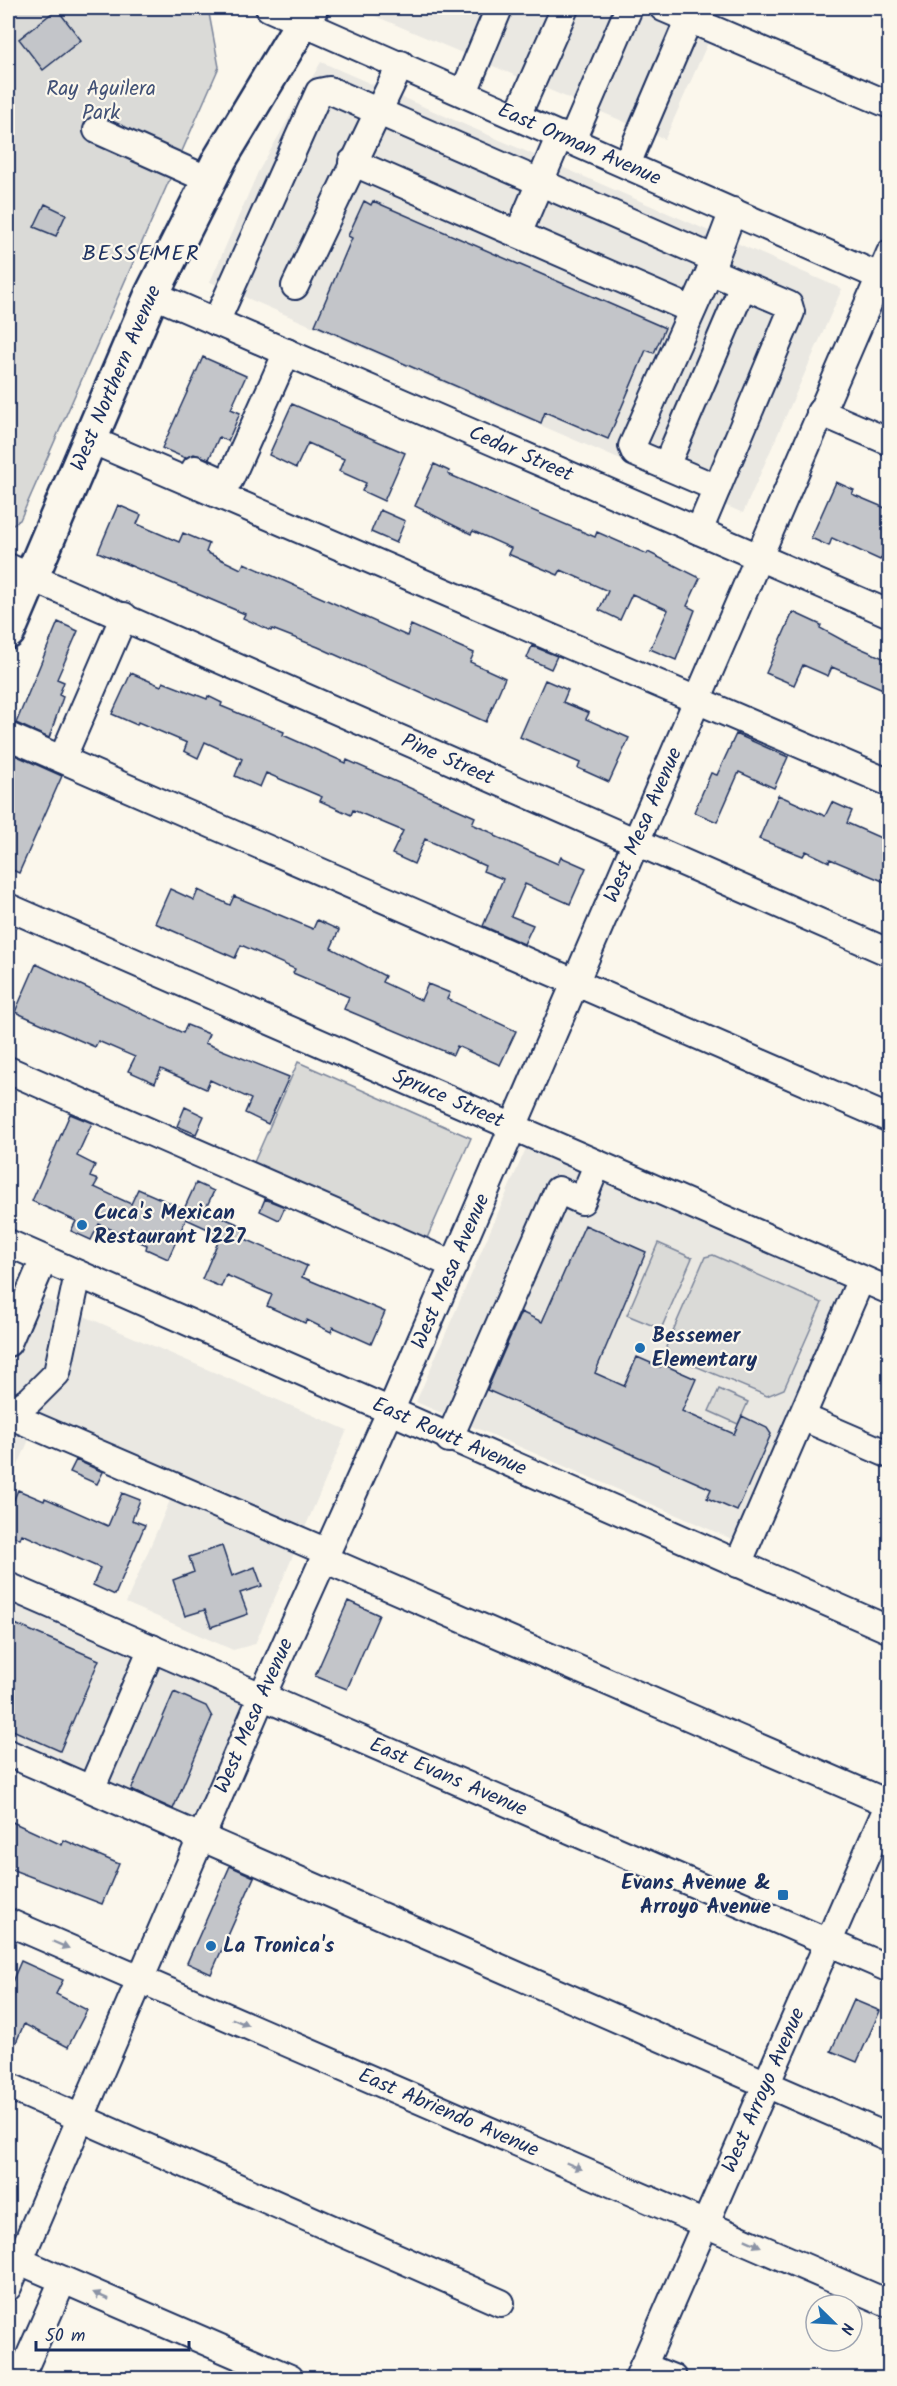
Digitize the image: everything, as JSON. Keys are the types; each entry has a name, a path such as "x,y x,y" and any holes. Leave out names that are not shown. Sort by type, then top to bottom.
{"main road":[{"name":"West Northern Avenue","path":"8,632 19,572 94,433 153,294 209,180 306,15"}],"street":[{"name":"East Orman Avenue","path":"269,8 306,15 401,64 884,279"},
{"path":"464,92 499,8"},
{"path":"517,116 565,8"},
{"path":"518,234 541,183 629,8"},
{"path":"663,8 890,105"},
{"path":"627,164 689,19"},
{"path":"295,286 352,162 401,64"},
{"path":"216,322 320,92 329,90 541,183 712,265 743,286 789,305 791,312 699,531"},
{"path":"97,130 209,180"},
{"path":"352,162 692,310"},
{"path":"717,488 634,453 632,446 733,212"},
{"name":"West Mesa Avenue","path":"8,2287 13,2258 80,2118 262,1695 390,1412 820,412 884,279 890,253"},
{"path":"666,466 743,286"},
{"name":"Cedar Street","path":"153,294 890,614"},
{"path":"94,433 219,480 230,479 287,352"},
{"path":"820,412 890,442"},
{"path":"94,433 890,783"},
{"name":"Pine Street","path":"19,572 890,952"},
{"path":"62,759 124,616"},
{"path":"8,736 890,1119"},
{"name":"Spruce Street","path":"8,907 513,1129 890,1291"},
{"path":"8,1070 454,1264"},
{"path":"449,1439 558,1190 582,1201 597,1165"},
{"name":"East Routt Avenue","path":"8,1243 449,1439 890,1630"},
{"path":"8,1343 44,1259"},
{"path":"8,1415 30,1400 57,1373 78,1274"},
{"path":"738,1564 861,1279"},
{"path":"8,1415 889,1803"},
{"path":"802,1417 890,1455"},
{"name":"East Evans Avenue","path":"8,1586 890,1969"},
{"path":"95,1780 152,1648"},
{"path":"8,1753 890,2138"},
{"name":"West Arroyo Avenue","path":"640,2372 889,1803"},
{"name":"East Abriendo Avenue","path":"8,1922 890,2304"},
{"path":"8,2086 501,2303"},
{"path":"13,2258 290,2379"},
{"path":"20,2379 63,2280"},
{"path":"640,2372 673,2379"}],"shaded area":[{"path":"364,8 690,8 718,20 665,139 368,13"},
{"path":"321,62 842,289 743,513 210,282 258,172"},
{"name":"Bessemer Elementary","path":"527,1146 865,1295 755,1549 416,1402"},
{"path":"8,1283 347,1430 255,1644 233,1650 126,1603 177,1484 36,1423 8,1489"},
{"path":"23,1592 262,1696 201,1837 8,1747 8,1628"}],"green space":[{"name":"Ray Aguilera Park","path":"8,8 208,8 219,67 20,520 8,527"},
{"path":"298,1062 471,1138 424,1245 251,1169"},
{"path":"658,1243 692,1258 661,1329 627,1315"},
{"path":"713,1255 822,1303 784,1389 767,1396 671,1356 666,1347 705,1257"},
{"path":"719,1389 748,1402 738,1424 709,1411"}],"building":[{"path":"57,9 81,40 43,70 19,39"},
{"path":"364,201 371,205 373,201 665,328 654,353 646,350 608,439 545,412 541,423 315,325 352,238 348,236"},
{"path":"45,204 66,214 56,236 34,227"},
{"path":"203,357 246,376 231,409 240,413 228,441 219,437 209,459 194,454 185,458 162,448"},
{"path":"292,404 405,453 384,501 362,491 366,483 339,471 344,459 308,443 296,468 269,455"},
{"path":"434,464 449,471 448,474 499,496 595,537 597,532 647,554 648,552 700,578 687,606 695,610 676,660 650,649 668,610 632,594 620,620 599,610 608,591 561,570 558,575 508,554 511,548 473,531 471,534 415,506"},
{"path":"836,482 854,490 852,494 890,510 890,540 880,560 832,538 829,546 811,538"},
{"path":"118,505 141,515 137,524 179,542 183,533 209,544 206,552 241,569 244,563 407,636 411,625 474,653 470,662 505,678 486,722 318,647 272,629 271,631 243,618 245,614 98,552"},
{"path":"380,510 405,521 396,543 371,532"},
{"path":"793,612 821,625 820,628 844,641 890,661 890,692 832,667 828,676 803,665 794,685 766,673"},
{"path":"58,622 78,631 57,679 64,682 59,695 63,697 49,738 16,723"},
{"path":"532,646 557,656 551,669 527,658"},
{"path":"131,673 161,686 163,682 207,699 208,696 222,703 221,706 284,732 283,735 346,763 347,760 475,817 472,824 495,836 558,864 561,857 586,868 570,904 525,884 511,916 533,925 524,944 483,926 503,879 483,871 485,866 425,839 414,864 392,854 403,831 353,810 351,815 320,801 322,797 266,773 260,787 235,776 242,759 205,742 198,758 184,751 187,743 138,722 137,725 112,714"},
{"path":"545,680 568,690 563,702 589,713 586,719 629,738 609,782 578,768 580,763 520,737"},
{"path":"736,734 788,757 774,788 739,772 717,822 694,812 711,773 717,775"},
{"path":"8,752 62,776 19,873 8,868"},
{"path":"778,795 825,816 832,802 852,811 847,823 890,842 890,884 830,859 829,862 806,851 803,856 759,839"},
{"path":"170,889 194,900 198,890 230,905 234,896 313,929 317,920 339,930 331,948 385,976 382,982 421,1000 428,984 450,993 447,999 516,1031 500,1065 457,1046 453,1055 344,1009 349,997 293,973 295,969 241,945 235,958 155,923"},
{"path":"36,964 183,1033 187,1025 209,1034 205,1043 289,1077 268,1124 245,1113 251,1099 210,1080 206,1089 161,1069 155,1083 128,1071 135,1057 98,1041 95,1047 15,1012"},
{"path":"185,1107 204,1116 196,1134 177,1126"},
{"path":"70,1114 92,1123 77,1156 95,1165 90,1177 98,1180 94,1187 131,1204 138,1189 184,1209 196,1183 214,1191 205,1210 247,1228 243,1238 307,1266 302,1277 385,1312 371,1344 333,1327 331,1332 307,1320 305,1323 267,1306 272,1295 226,1275 221,1287 202,1279 221,1235 186,1219 168,1259 146,1249 147,1245 99,1224 91,1240 71,1231 76,1221 32,1201"},
{"path":"265,1199 285,1207 279,1220 260,1211"},
{"path":"585,1225 646,1252 595,1373 624,1386 637,1357 660,1367 662,1364 696,1379 682,1411 734,1434 742,1416 767,1428 771,1434 737,1511 707,1498 711,1489 487,1390 521,1312 542,1322"},
{"path":"76,1460 103,1472 97,1484 70,1472"},
{"path":"18,1490 44,1501 45,1498 108,1526 122,1493 140,1500 132,1520 145,1525 115,1595 93,1585 100,1568 22,1534 20,1539 8,1534 8,1513"},
{"path":"222,1546 232,1576 255,1567 262,1586 240,1593 248,1614 211,1627 205,1610 185,1616 173,1580 194,1572 189,1557"},
{"path":"348,1601 379,1615 347,1689 315,1676"},
{"path":"15,1624 99,1660 60,1751 8,1728 8,1641"},
{"path":"174,1692 206,1706 212,1717 173,1809 131,1790"},
{"path":"8,1820 62,1845 64,1840 119,1864 102,1904 8,1868"},
{"path":"230,1866 254,1877 211,1974 187,1963"},
{"path":"21,1961 63,1980 56,1994 87,2010 68,2047 24,2024 8,2061 8,1991"},
{"path":"854,2000 880,2011 857,2062 831,2051"}],"place":[{"name":"Cuca's Mexican Restaurant 1227","path":"82,1225"},
{"name":"Bessemer Elementary","path":"640,1348"},
{"name":"Evans Avenue & Arroyo Avenue","path":"783,1895"},
{"name":"La Tronica's","path":"211,1946"}],"district":[{"name":"BESSEMER","path":"141,254"}]}
